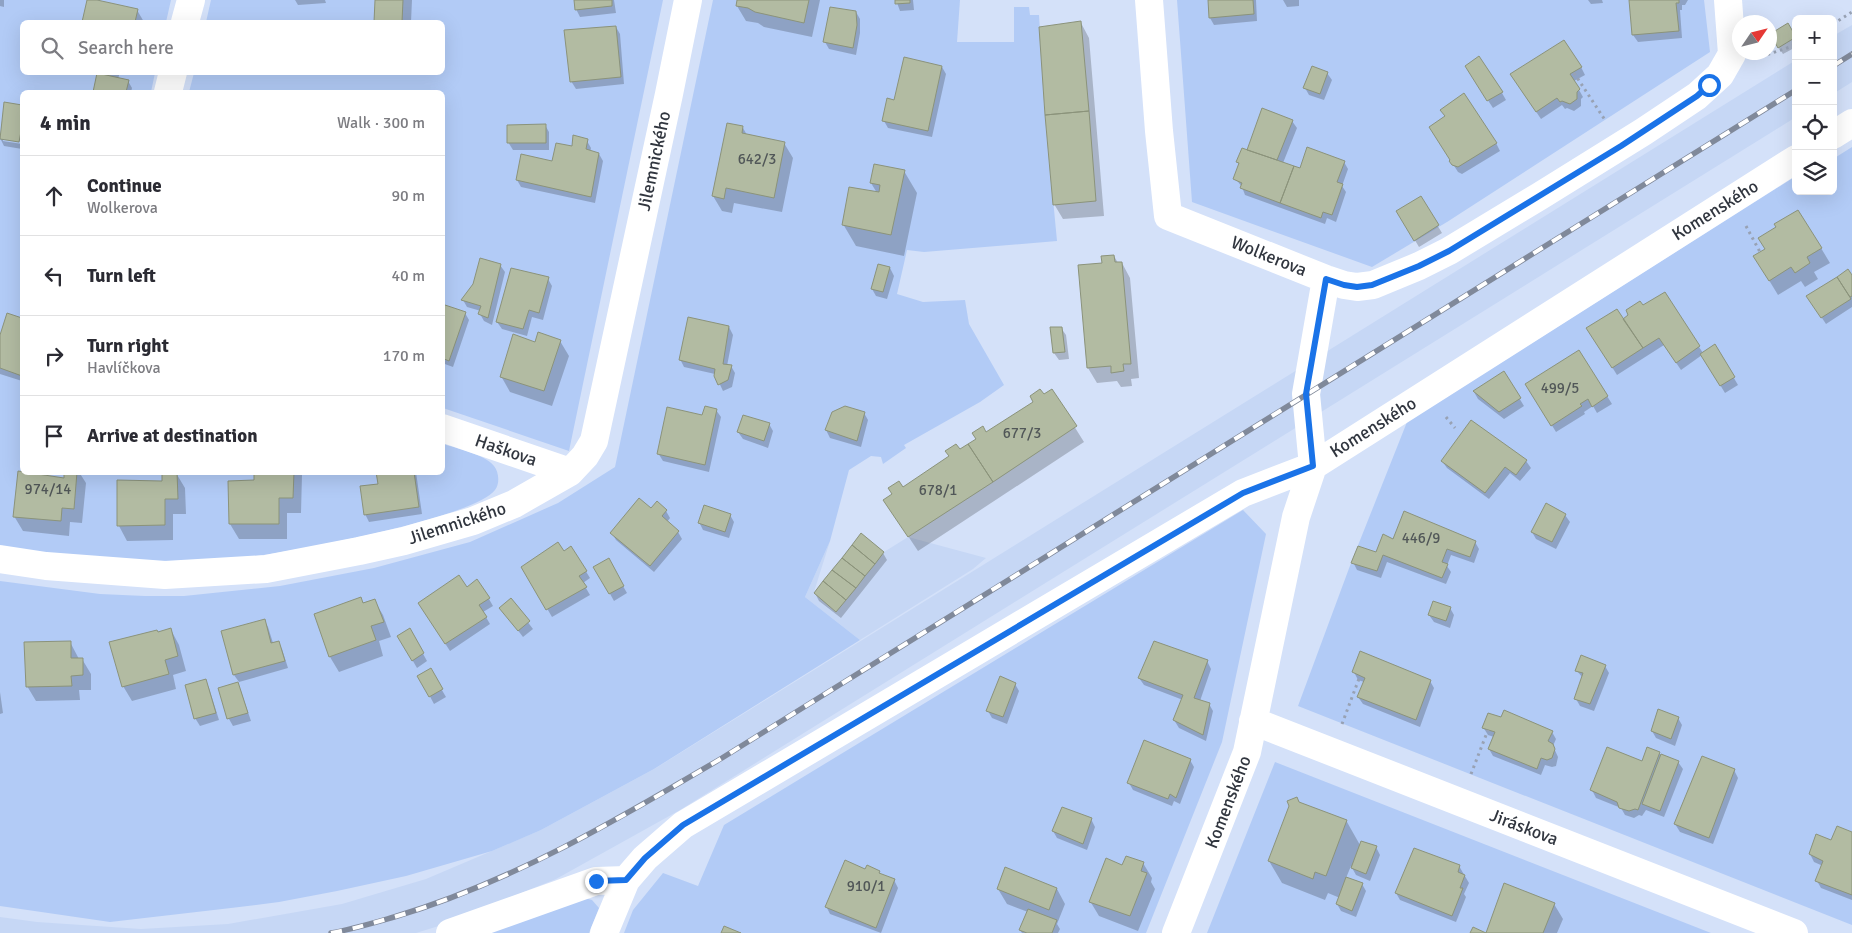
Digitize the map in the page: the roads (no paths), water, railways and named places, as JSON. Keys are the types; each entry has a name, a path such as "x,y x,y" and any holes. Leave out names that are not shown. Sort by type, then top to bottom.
{"street":[{"path":"186,20 191,0"},
{"name":"Jilemnického","path":"0,559 46,566 165,575 266,569 404,541 473,521 514,504 570,472 585,456 594,440 688,0"},
{"name":"Wolkerova","path":"1149,0 1159,131 1168,216 1326,279 1357,287 1372,285 1419,266 1449,251 1636,137 1697,96 1720,75 1732,54 1728,0"},
{"path":"168,90 172,75"},
{"path":"1837,132 1852,123"},
{"name":"Komenského","path":"1176,933 1248,752 1296,517 1313,466 1792,162"},
{"path":"604,933 626,880 645,858 683,825 1243,493 1313,466 1306,394 1326,279"},
{"name":"Haškova","path":"445,429 570,472"},
{"name":"Jiráskova","path":"1253,721 1794,933"},
{"path":"450,933 596,881 626,880"}],"railway":[{"path":"1837,63 1852,54"},
{"path":"331,933 394,917 438,903 480,886 563,848 643,804 722,758 1792,92"}]}
